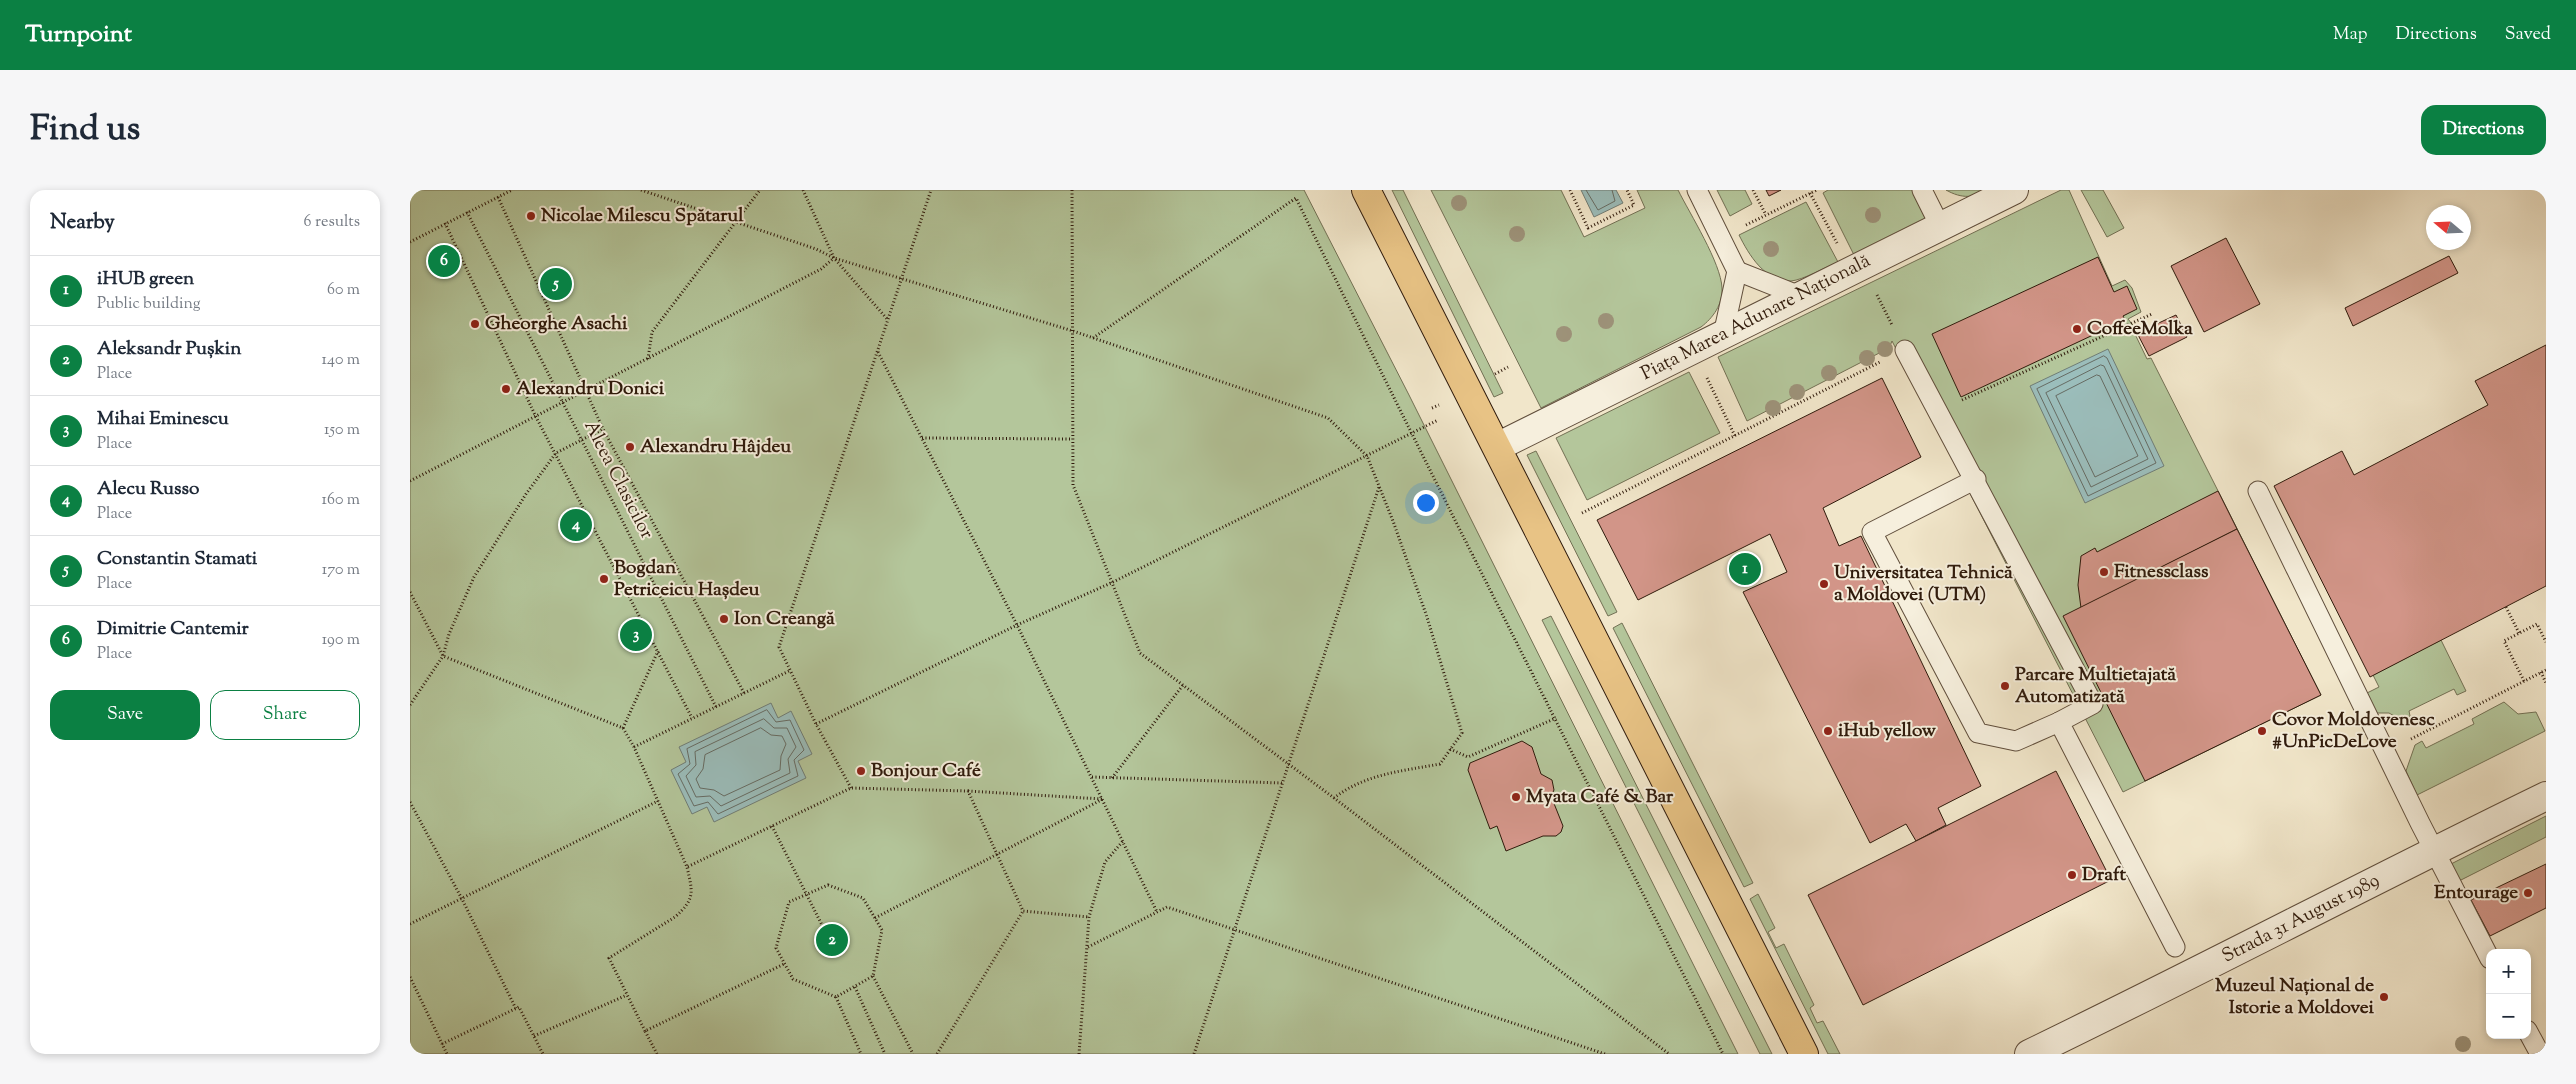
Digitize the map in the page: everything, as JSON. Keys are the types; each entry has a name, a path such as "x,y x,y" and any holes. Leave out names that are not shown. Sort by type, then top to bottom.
{"main road":[{"path":"1366,190 1804,1054"}],"street":[{"name":"Piața Marea Adunare Națională","path":"1497,447 2014,190"},
{"name":"Strada 31 August 1989","path":"2029,1054 2190,976 2434,850 2546,796"}],"lane":[{"path":"1698,190 1737,271 1723,334"},
{"path":"1922,190 1940,226"},
{"path":"1737,271 1800,296"},
{"path":"1905,350 1976,479 2093,704 2016,741 1978,733 1872,532 1976,479"},
{"path":"2258,491 2434,850 2486,950"},
{"path":"2059,722 2175,948"},
{"path":"2531,1037 2540,1054"}],"path":[{"path":"410,242 445,222 512,190"},
{"path":"641,190 816,249 834,258 1073,331 1328,418 1367,456 1427,617 1462,734 1440,764 1365,778 1348,787 1334,798"},
{"path":"648,359 652,332 760,190"},
{"path":"803,190 834,258 888,320"},
{"path":"851,788 816,724 779,647 931,190"},
{"path":"1072,190 1073,485 1140,653 1289,763 1669,1054"},
{"path":"1570,190 1588,228 1634,205 1627,190"},
{"path":"1754,190 1766,215"},
{"path":"1721,237 1817,190"},
{"path":"1582,514 1905,350 1810,193"},
{"name":"Aleea Clasicilor","path":"498,197 584,391 744,693"},
{"path":"1093,338 1296,198 1410,434 1556,718 1723,1054"},
{"name":"Aleea Clasicilor","path":"468,212 716,707"},
{"path":"445,222 535,415 692,718"},
{"path":"410,479 821,269 834,258"},
{"path":"1939,411 2152,314"},
{"path":"1693,350 1735,436"},
{"path":"878,352 1017,625 1158,912"},
{"path":"816,724 1017,625 1111,583 1438,420"},
{"path":"410,705 443,656 448,634 474,577 506,524 556,453 603,429"},
{"path":"922,438 1072,439"},
{"path":"1194,1054 1379,486"},
{"path":"410,592 443,656 623,728 634,747 687,868 693,892 684,910 609,958 656,1054"},
{"path":"2506,607 2519,633"},
{"path":"2524,681 2504,641 2537,624 2546,642"},
{"path":"623,728 658,651"},
{"path":"2386,752 2546,670"},
{"path":"634,747 789,671"},
{"path":"2541,672 2546,682"},
{"path":"1112,778 1183,685"},
{"path":"1450,749 1468,757 1556,718"},
{"path":"1092,777 1282,783"},
{"path":"687,868 851,788 968,791 1103,799"},
{"path":"968,791 1023,911"},
{"path":"874,918 1103,799"},
{"path":"410,924 658,801"},
{"path":"410,802 462,899 516,1009"},
{"path":"772,826 827,935"},
{"path":"1079,1054 1089,917 1105,862 1123,841"},
{"path":"861,1054 836,997 793,980 776,948 789,902 828,885 863,898 882,930 873,976 913,1054"},
{"path":"1088,947 1167,907 1605,1054"},
{"path":"1023,911 1089,917"},
{"path":"937,1054 1023,911"},
{"path":"645,1031 784,964"},
{"path":"836,997 873,976"},
{"path":"410,977 447,1054"},
{"path":"854,987 885,1054"},
{"path":"534,1036 627,995"},
{"path":"442,1044 520,1008 543,1054"}],"green space":[{"path":"410,190 1304,190 1409,395 1738,1054 410,1054"},
{"path":"1392,190 1403,190 1503,393 1494,397"},
{"path":"1431,190 1561,190 1584,237 1645,208 1637,190 1678,190 1711,252 1720,278 1722,288 1721,300 1713,315 1701,327 1541,408"},
{"path":"1717,190 1745,190 1752,204 1730,216"},
{"path":"1828,190 1913,190 1928,221 1855,257 1823,193"},
{"path":"1946,190 1990,190 1979,195 1963,196"},
{"path":"2061,190 2069,190 2112,286 2125,280 2132,288 2141,312 2128,319 2137,330 2134,332 2147,359 2151,358 2321,695 2123,792 1892,341 1889,348 1747,421 1718,357"},
{"path":"2081,190 2103,190 2124,228 2107,237"},
{"path":"1806,202 1838,262 1796,280 1782,280 1773,277 1753,259 1739,235"},
{"path":"1689,372 1720,433 1587,500 1556,438"},
{"path":"1536,451 1617,612 1608,616 1527,455"},
{"path":"1551,616 1772,1054 1760,1054 1542,620"},
{"path":"1622,623 1753,883 1744,887 1613,628"},
{"path":"2441,640 2466,691 2457,695 2454,689 2409,711 2410,716 2403,721 2389,713 2376,713 2367,693 2379,687 2373,675"},
{"path":"2504,702 2518,714 2536,712 2545,731 2417,795 2406,771 2415,745 2422,741 2426,748 2474,724 2472,719"},
{"path":"2546,816 2546,837 2457,882 2449,865"},
{"path":"1758,894 1775,928 1768,932 1776,948 1784,944 1814,1005 1810,1008 1817,1023 1823,1021 1840,1054 1828,1054 1750,899"}],"water":[{"path":"1581,190 1616,190 1623,203 1594,217"},
{"path":"2108,349 2164,466 2085,503 2030,386"},
{"path":"771,703 778,718 791,711 812,754 798,761 806,778 714,822 707,807 692,814 671,770 686,762 679,747"}],"building":[{"path":"1766,190 1781,190 1769,196"},
{"path":"2226,238 2260,304 2204,332 2171,266"},
{"path":"2449,256 2458,273 2353,326 2345,308"},
{"path":"2098,257 2114,292 2127,286 2137,309 2123,316 2125,320 1961,397 1932,334"},
{"path":"2176,315 2187,337 2149,356 2137,333"},
{"path":"2546,345 2546,586 2370,677 2274,486 2342,451 2354,475 2488,405 2475,381"},
{"path":"1882,378 1921,457 1823,508 1839,546 1861,536 1981,786 1938,808 1946,825 1916,841 1906,824 1870,843 1743,592 1787,572 1770,534 1638,600 1597,520"},
{"path":"2218,491 2237,529 2081,608 2078,585 2081,556 2095,548 2097,552"},
{"path":"2237,529 2321,695 2145,781 2063,616"},
{"path":"1522,741 1532,747 1541,774 1552,780 1554,790 1551,796 1563,826 1561,832 1556,836 1543,836 1506,851 1497,826 1490,829 1468,770 1470,763"},
{"path":"2056,771 2111,880 1863,1005 1808,895"},
{"path":"2546,864 2546,908 2490,936 2471,900"}],"place":[{"name":"Nicolae Milescu Spătarul","path":"531,216"},
{"name":"Dimitrie Cantemir","path":"444,261"},
{"name":"Constantin Stamati","path":"556,284"},
{"name":"Gheorghe Asachi","path":"475,324"},
{"name":"CoffeeMolka","path":"2077,329"},
{"name":"Alexandru Donici","path":"506,389"},
{"name":"Alexandru Hâjdeu","path":"630,447"},
{"name":"Alecu Russo","path":"576,525"},
{"name":"iHUB green","path":"1745,569"},
{"name":"Fitnessclass","path":"2104,572"},
{"name":"Bogdan Petriceicu Hașdeu","path":"604,579"},
{"name":"Universitatea Tehnică a Moldovei (UTM)","path":"1824,584"},
{"name":"Ion Creangă","path":"724,619"},
{"name":"Mihai Eminescu","path":"636,635"},
{"name":"Parcare Multietajată Automatizată","path":"2005,686"},
{"name":"iHub yellow","path":"1828,731"},
{"name":"Covor Moldovenesc #UnPicDeLove","path":"2262,731"},
{"name":"Bonjour Café","path":"861,771"},
{"name":"Myata Café & Bar","path":"1516,797"},
{"name":"Draft","path":"2072,875"},
{"name":"Entourage","path":"2528,893"},
{"name":"Aleksandr Pușkin","path":"832,940"},
{"name":"Muzeul Național de Istorie a Moldovei","path":"2384,997"}]}
